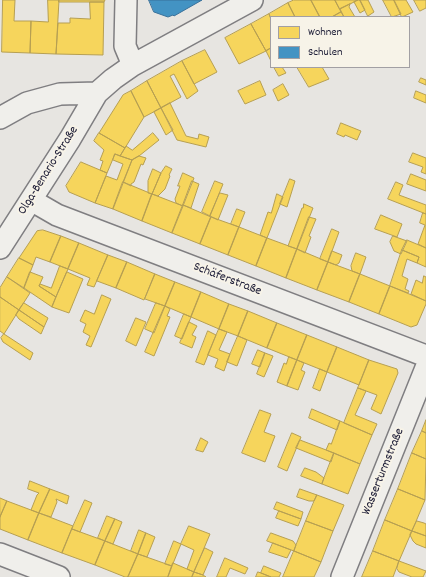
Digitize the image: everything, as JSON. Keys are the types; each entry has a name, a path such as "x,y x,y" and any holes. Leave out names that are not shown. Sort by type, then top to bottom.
{"street":[{"path":"126,0 125,46 133,65"},
{"name":"Olga-Benario-Straße","path":"0,248 70,139 97,93 113,79 133,65 252,0"},
{"path":"0,118 27,103 60,94 97,93"},
{"name":"Schäferstraße","path":"31,200 58,215 426,356"},
{"name":"Wasserturmstraße","path":"342,577 426,368"},
{"path":"0,554 59,577"}],"building: Wohnen":[{"path":"3,0 15,0 14,21 31,21 30,53 2,52"},
{"path":"48,0 59,0 56,54 30,53 31,21 48,22"},
{"path":"59,0 105,0 104,2 59,2"},
{"path":"294,0 311,0 319,16 294,16 288,3"},
{"path":"311,0 335,0 341,12 334,16 319,16"},
{"path":"335,0 358,0 340,9"},
{"path":"360,0 365,10 360,13 354,2"},
{"path":"360,0 368,0 374,12 368,16"},
{"path":"383,0 394,0 401,14 391,16"},
{"path":"394,0 406,0 413,12 402,16"},
{"path":"414,0 426,0 426,8 420,11"},
{"path":"90,2 104,2 103,55 56,54 58,23 70,23 70,18 90,19"},
{"path":"288,3 294,16 270,16 269,14"},
{"path":"350,4 349,7 354,16 344,16 340,9"},
{"path":"341,12 343,16 334,16"},
{"path":"269,14 270,49 266,51 251,24"},
{"path":"251,24 266,51 239,64 225,38"},
{"path":"270,49 270,59 266,51"},
{"path":"205,50 217,72 194,84 182,61"},
{"path":"182,61 198,91 187,99 174,74 170,76 181,97 161,108 147,81"},
{"path":"275,68 283,68 286,73 279,76"},
{"path":"298,68 323,68 329,79 309,87"},
{"path":"421,78 426,80 426,85 419,82"},
{"path":"147,81 161,108 144,117 131,91"},
{"path":"260,81 266,95 245,104 238,91"},
{"path":"283,84 289,95 278,101 273,90"},
{"path":"131,91 144,117 125,148 99,133 123,95"},
{"path":"416,91 426,95 426,103 414,98"},
{"path":"170,103 186,136 198,139 199,134 209,137 206,147 177,140 161,108"},
{"path":"161,108 173,130 166,135 154,112"},
{"path":"341,123 361,131 357,140 345,135 344,137 337,134"},
{"path":"99,133 125,148 120,156 115,154 107,173 100,170 103,161 100,160 104,150 94,141"},
{"path":"153,133 159,140 139,156 132,160 120,156 126,146 132,150"},
{"path":"413,153 426,158 426,174 421,172 423,167 409,162"},
{"path":"115,154 132,160 113,209 95,203 106,176 117,180 123,164 113,160"},
{"path":"139,156 146,158 143,165 141,164 131,186 123,182 132,160"},
{"path":"81,162 107,173 95,203 69,192 66,186"},
{"path":"166,166 172,169 165,189 158,196 152,194 161,173"},
{"path":"153,169 161,173 152,194 148,193 148,181"},
{"path":"183,173 194,178 183,206 176,203 175,199"},
{"path":"411,174 426,180 426,191 407,184"},
{"path":"290,179 295,181 287,207 280,204"},
{"path":"192,181 199,184 191,208 183,205"},
{"path":"215,181 223,184 210,216 202,212"},
{"path":"123,182 152,194 142,221 113,209"},
{"path":"396,182 403,185 399,195 426,205 426,214 388,199"},
{"path":"220,193 228,195 218,220 210,216"},
{"path":"152,194 183,206 172,233 142,221"},
{"path":"277,194 283,197 267,238 260,235 268,212 271,213"},
{"path":"304,204 313,208 297,249 288,246"},
{"path":"183,205 211,217 200,244 172,233"},
{"path":"237,209 245,212 239,227 231,224"},
{"path":"423,213 426,214 426,248 418,244 425,225 420,223"},
{"path":"381,215 402,224 397,237 375,229"},
{"path":"211,217 239,227 228,255 200,244"},
{"path":"309,217 316,219 309,236 311,237 305,253 297,249"},
{"path":"239,227 267,238 256,266 228,255"},
{"path":"332,229 339,232 328,262 320,259"},
{"path":"43,230 61,236 50,262 36,257 33,265 19,258 37,231"},
{"path":"61,236 79,243 68,269 50,262"},
{"path":"393,236 407,241 401,254 394,251 390,242"},
{"path":"267,238 297,249 286,278 256,266"},
{"path":"407,240 426,248 426,267 417,263 419,257 402,250"},
{"path":"79,243 108,255 94,287 87,285 90,278 68,269"},
{"path":"297,249 328,262 317,290 286,278"},
{"path":"402,250 419,257 417,263 407,259 402,276 408,279 405,289 409,291 408,293 390,286"},
{"path":"332,251 342,255 339,263 336,265 328,262"},
{"path":"356,253 366,257 360,274 352,271 351,266"},
{"path":"108,255 127,262 116,288 97,281"},
{"path":"19,258 33,265 24,288 7,277"},
{"path":"127,262 155,274 144,300 116,288"},
{"path":"328,262 360,274 349,302 317,290"},
{"path":"60,266 68,269 56,297 39,286 40,284 51,288"},
{"path":"30,272 43,277 39,286 56,297 52,307 24,288"},
{"path":"67,272 83,279 69,313 52,307"},
{"path":"155,274 175,282 165,306 145,299"},
{"path":"360,274 390,286 379,314 349,302"},
{"path":"424,276 426,277 426,301 411,294 416,280 422,283"},
{"path":"7,277 30,293 19,310 0,297 0,288"},
{"path":"175,282 201,292 191,317 165,306"},
{"path":"390,286 426,301 417,325 411,327 379,314"},
{"path":"201,292 229,304 219,329 191,317"},
{"path":"102,295 111,299 91,347 86,345 90,336 83,332 86,324 80,321 85,310 94,314"},
{"path":"0,297 19,310 4,334 0,331"},
{"path":"24,303 48,318 44,327 19,310"},
{"path":"156,303 165,306 154,333 145,329"},
{"path":"229,304 248,311 238,336 219,329"},
{"path":"165,306 170,309 167,316 170,317 154,356 145,352"},
{"path":"19,310 44,327 41,334 19,319 16,315"},
{"path":"248,311 277,323 267,348 238,336"},
{"path":"184,314 191,317 182,339 175,336"},
{"path":"136,318 146,322 136,346 126,341"},
{"path":"189,322 197,326 192,335 196,337 192,348 180,343"},
{"path":"277,323 307,335 297,360 267,348"},
{"path":"219,329 227,332 219,350 230,354 224,371 215,367 218,359 208,355"},
{"path":"208,331 216,335 204,365 196,362"},
{"path":"4,334 33,353 30,360 3,342 1,338"},
{"path":"307,335 337,347 327,372 297,360"},
{"path":"238,336 247,340 237,366 227,362"},
{"path":"337,347 369,360 359,385 327,372"},
{"path":"258,350 265,353 260,367 252,364"},
{"path":"265,353 273,356 264,377 257,374"},
{"path":"289,357 297,360 287,386 277,382 284,363 286,364"},
{"path":"297,360 304,363 301,370 305,372 298,390 287,386"},
{"path":"369,360 397,369 398,373 381,414 371,409 377,395 358,388"},
{"path":"320,369 327,372 320,391 313,388"},
{"path":"358,388 366,391 355,415 377,424 372,435 344,423"},
{"path":"312,409 340,421 337,430 309,418"},
{"path":"260,410 271,414 264,432 275,436 265,462 242,453"},
{"path":"426,420 426,433 422,431"},
{"path":"340,421 372,435 360,464 326,450 329,443 331,444"},
{"path":"422,431 426,433 426,459 412,453"},
{"path":"292,433 301,437 287,471 278,467"},
{"path":"201,438 208,442 203,452 196,450"},
{"path":"300,440 334,453 331,462 296,448"},
{"path":"334,453 360,464 348,494 322,484"},
{"path":"412,453 426,459 425,500 398,489"},
{"path":"305,468 316,472 324,478 322,484 301,476"},
{"path":"30,481 50,489 39,513 31,510 39,493 28,489"},
{"path":"50,489 69,496 67,504 56,499 57,502 51,517 39,513"},
{"path":"300,489 317,495 314,501 297,497"},
{"path":"398,489 425,500 412,531 385,520"},
{"path":"317,495 344,505 333,531 306,521"},
{"path":"0,498 7,501 0,517"},
{"path":"85,500 92,503 80,532 72,529"},
{"path":"7,501 39,513 28,540 0,529 0,517"},
{"path":"277,502 303,512 301,519 274,509"},
{"path":"279,511 301,519 298,526 276,518"},
{"path":"39,513 73,526 62,553 28,540"},
{"path":"107,516 115,519 105,541 98,538"},
{"path":"115,519 122,522 113,544 105,541"},
{"path":"385,520 412,531 399,561 373,551"},
{"path":"306,521 333,531 321,562 294,551"},
{"path":"417,521 426,524 426,536 412,531"},
{"path":"189,526 210,534 194,572 187,569 194,550 181,544"},
{"path":"72,529 105,541 95,565 62,553"},
{"path":"139,530 146,533 138,554 131,551"},
{"path":"412,531 426,536 426,548 416,544 413,541 410,535"},
{"path":"146,533 155,537 147,557 138,554"},
{"path":"271,533 293,541 296,545 294,551 267,541"},
{"path":"105,541 138,554 128,577 95,565"},
{"path":"174,541 181,544 172,566 165,564"},
{"path":"273,543 291,550 287,558 269,552"},
{"path":"205,548 213,552 203,575 194,572"},
{"path":"294,551 321,562 314,577 283,577"},
{"path":"373,551 399,561 393,577 362,577"},
{"path":"138,554 172,566 168,577 128,577"},
{"path":"225,558 248,568 245,574 230,568 226,577 217,577"},
{"path":"399,561 426,571 423,577 412,577 399,572 397,569"},
{"path":"173,563 194,572 192,577 168,577"},
{"path":"264,566 281,573 279,577 271,577 261,573"},
{"path":"194,572 203,575 206,577 192,577"},
{"path":"258,572 261,573 271,577 256,577"}],"building: Schulen":[{"path":"149,0 202,0 174,16 168,17 154,12"}]}
